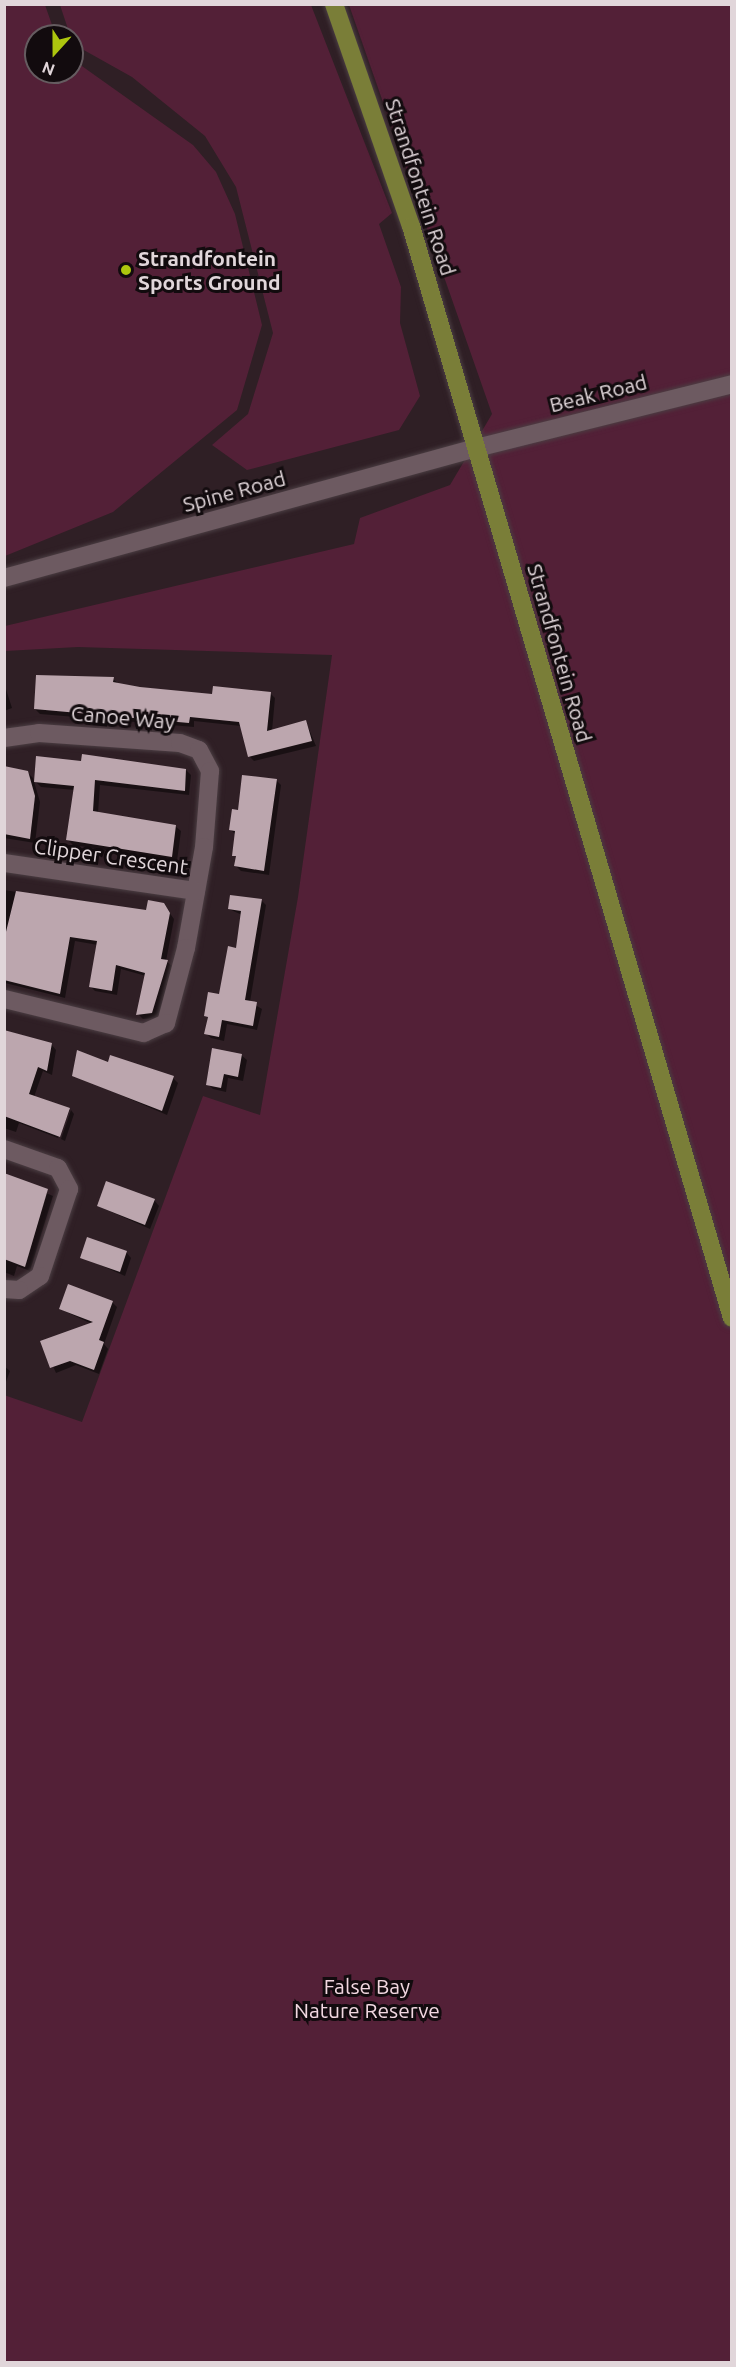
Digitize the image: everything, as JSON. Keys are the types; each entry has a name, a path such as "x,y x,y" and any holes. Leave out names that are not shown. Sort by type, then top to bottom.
{"main road":[{"name":"Strandfontein Road","path":"334,4 385,143 732,1318"}],"street":[{"name":"Beak Road","path":"476,448 732,384"},
{"name":"Spine Road","path":"4,578 476,448"},
{"name":"Canoe Way","path":"4,738 39,733 180,743 199,750 210,771 204,847 196,891"},
{"name":"Clipper Crescent","path":"4,863 196,891 170,1016 156,1030 144,1033 4,999"},
{"path":"4,1149 58,1168 69,1189 40,1276 19,1290 4,1289"}],"green space":[{"name":"Strandfontein Sports Ground","path":"4,5 45,5 52,24 24,24 24,84 84,84 84,68 193,145 216,172 235,214 262,325 237,410 113,512 5,556"},
{"path":"60,5 311,5 392,213 379,224 401,287 400,323 420,396 399,430 247,470 212,445 248,414 273,333 236,187 205,136 132,77 84,50 84,24 66,24"},
{"name":"False Bay Nature Reserve","path":"349,5 731,5 731,2362 5,2362 4,1395 82,1422 203,1096 260,1115 298,897 332,655 78,647 5,651 5,626 354,544 360,518 450,485 492,414"}],"building":[{"path":"36,675 114,677 113,682 140,687 212,694 213,686 271,692 267,731 306,720 312,741 248,757 239,722 190,717 189,723 34,709"},
{"path":"82,754 186,769 185,791 95,780 93,811 176,825 172,857 66,840 74,786 34,782 36,756 81,761"},
{"path":"4,766 28,771 35,796 30,839 4,834"},
{"path":"242,775 277,779 264,871 234,866 236,856 232,856 235,831 229,830 232,809 238,810"},
{"path":"16,891 146,910 148,900 164,903 170,913 161,959 168,960 152,1013 136,1015 145,973 116,965 112,991 89,987 97,941 70,937 60,994 4,980 4,940"},
{"path":"230,895 262,899 245,1000 257,1002 253,1026 222,1020 219,1037 204,1034 208,1017 204,1016 208,992 219,994 228,946 236,948 241,911 228,909"},
{"path":"4,1030 52,1043 47,1071 38,1067 29,1094 70,1108 60,1137 4,1116"},
{"path":"212,1048 242,1054 238,1077 224,1074 221,1088 206,1085"},
{"path":"77,1050 108,1062 110,1055 174,1076 162,1111 72,1076"},
{"path":"4,1173 48,1189 25,1267 4,1259"},
{"path":"106,1181 155,1199 145,1225 97,1206"},
{"path":"87,1237 127,1251 120,1272 80,1258"},
{"path":"68,1284 113,1301 99,1340 104,1342 94,1370 70,1361 50,1368 40,1341 93,1322 59,1309"}],"place":[{"name":"Strandfontein Sports Ground","path":"126,270"}]}
